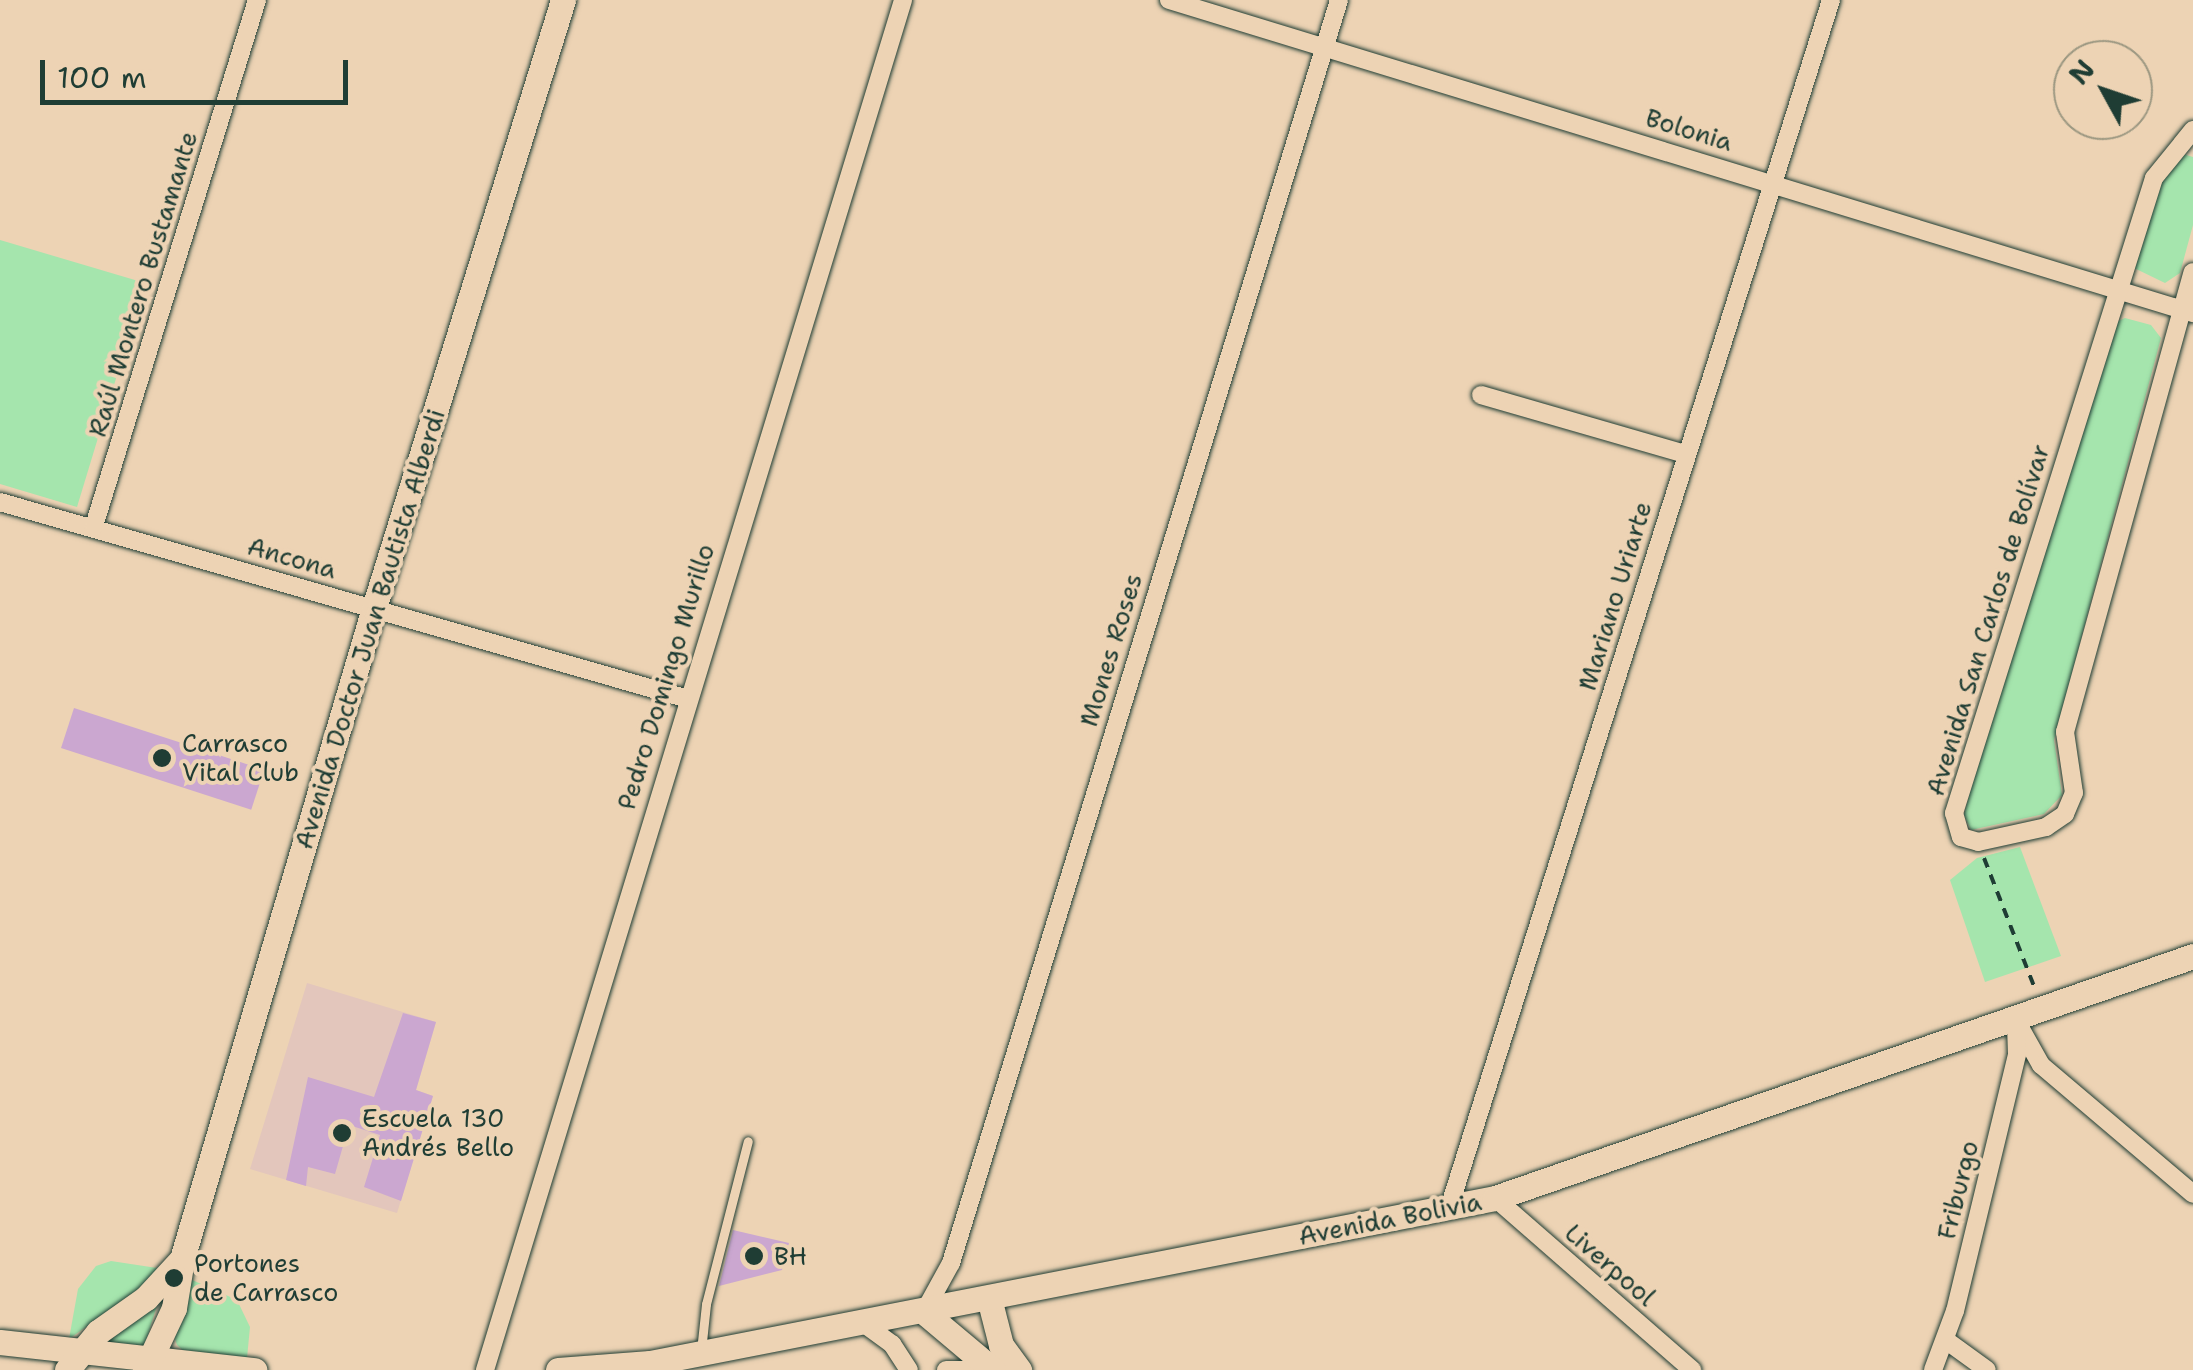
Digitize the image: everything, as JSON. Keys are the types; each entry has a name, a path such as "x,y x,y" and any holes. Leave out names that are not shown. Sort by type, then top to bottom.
{"street":[{"name":"Raúl Montero Bustamante","path":"94,526 257,0"},
{"name":"Avenida Doctor Juan Bautista Alberdi","path":"147,1364 174,1308 182,1259 374,608 563,0"},
{"name":"Pedro Domingo Murillo","path":"485,1370 685,698 903,0"},
{"name":"Bolonia","path":"1170,0 1774,181 2187,311"},
{"name":"Mones Roses","path":"924,1312 952,1262 1339,0"},
{"name":"Mariano Uriarte","path":"1448,1208 1831,0"},
{"name":"Avenida San Carlos de Bolívar","path":"1978,842 1961,837 1954,813 2154,178 2193,130"},
{"path":"1978,842 2046,827 2065,814 2074,793 2064,732 2187,311 2193,272"},
{"path":"1481,396 1686,454"},
{"name":"Ancona","path":"0,502 685,698"},
{"name":"Avenida Bolivia","path":"558,1370 700,1354 1496,1198 2193,956"},
{"path":"2016,1019 2041,1065 2193,1194"},
{"name":"Friburgo","path":"1934,1370 1946,1341 2017,1054 2016,1019"},
{"name":"Liverpool","path":"1496,1198 1692,1370"},
{"path":"73,1362 182,1259"},
{"path":"989,1298 1001,1345 1019,1370"},
{"path":"924,1312 991,1370"},
{"path":"863,1324 892,1344 908,1370"},
{"path":"1946,1341 1987,1370"},
{"path":"0,1342 73,1362 254,1370"},
{"path":"946,1370 991,1370"}],"lane":[{"path":"700,1354 706,1304 748,1141"}],"path":[{"path":"1978,842 2038,996 2016,1019"}],"shaded area":[{"name":"Escuela 130 Andrés Bello","path":"307,983 436,1022 416,1090 433,1096 397,1213 250,1169"}],"green space":[{"path":"2183,154 2193,157 2193,225 2180,273 2165,283 2132,267 2159,177"},
{"path":"0,240 145,283 77,507 0,484"},
{"path":"2125,318 2151,325 2161,338 2054,740 2062,795 2044,814 1971,830 1964,815 1977,765 2114,323"},
{"path":"2020,847 2061,956 1985,982 1950,880 1977,858"},
{"path":"111,1261 157,1268 152,1280 69,1339 78,1289 96,1266"},
{"path":"190,1279 237,1300 250,1327 247,1358 186,1353 177,1345 174,1336"},
{"path":"157,1305 144,1348 105,1347 104,1340"}],"building":[{"name":"Carrasco Vital Club","path":"74,708 264,770 251,810 61,748"},
{"path":"403,1013 436,1022 416,1090 433,1096 401,1201 364,1187 380,1135 349,1125 335,1174 308,1167 306,1186 286,1180 308,1077 374,1097"},
{"name":"BH","path":"733,1230 789,1243 782,1270 719,1286"}],"place":[{"name":"Carrasco Vital Club","path":"162,758"},
{"name":"Escuela 130 Andrés Bello","path":"342,1133"},
{"name":"BH","path":"754,1256"},
{"name":"Portones de Carrasco","path":"174,1278"}]}
